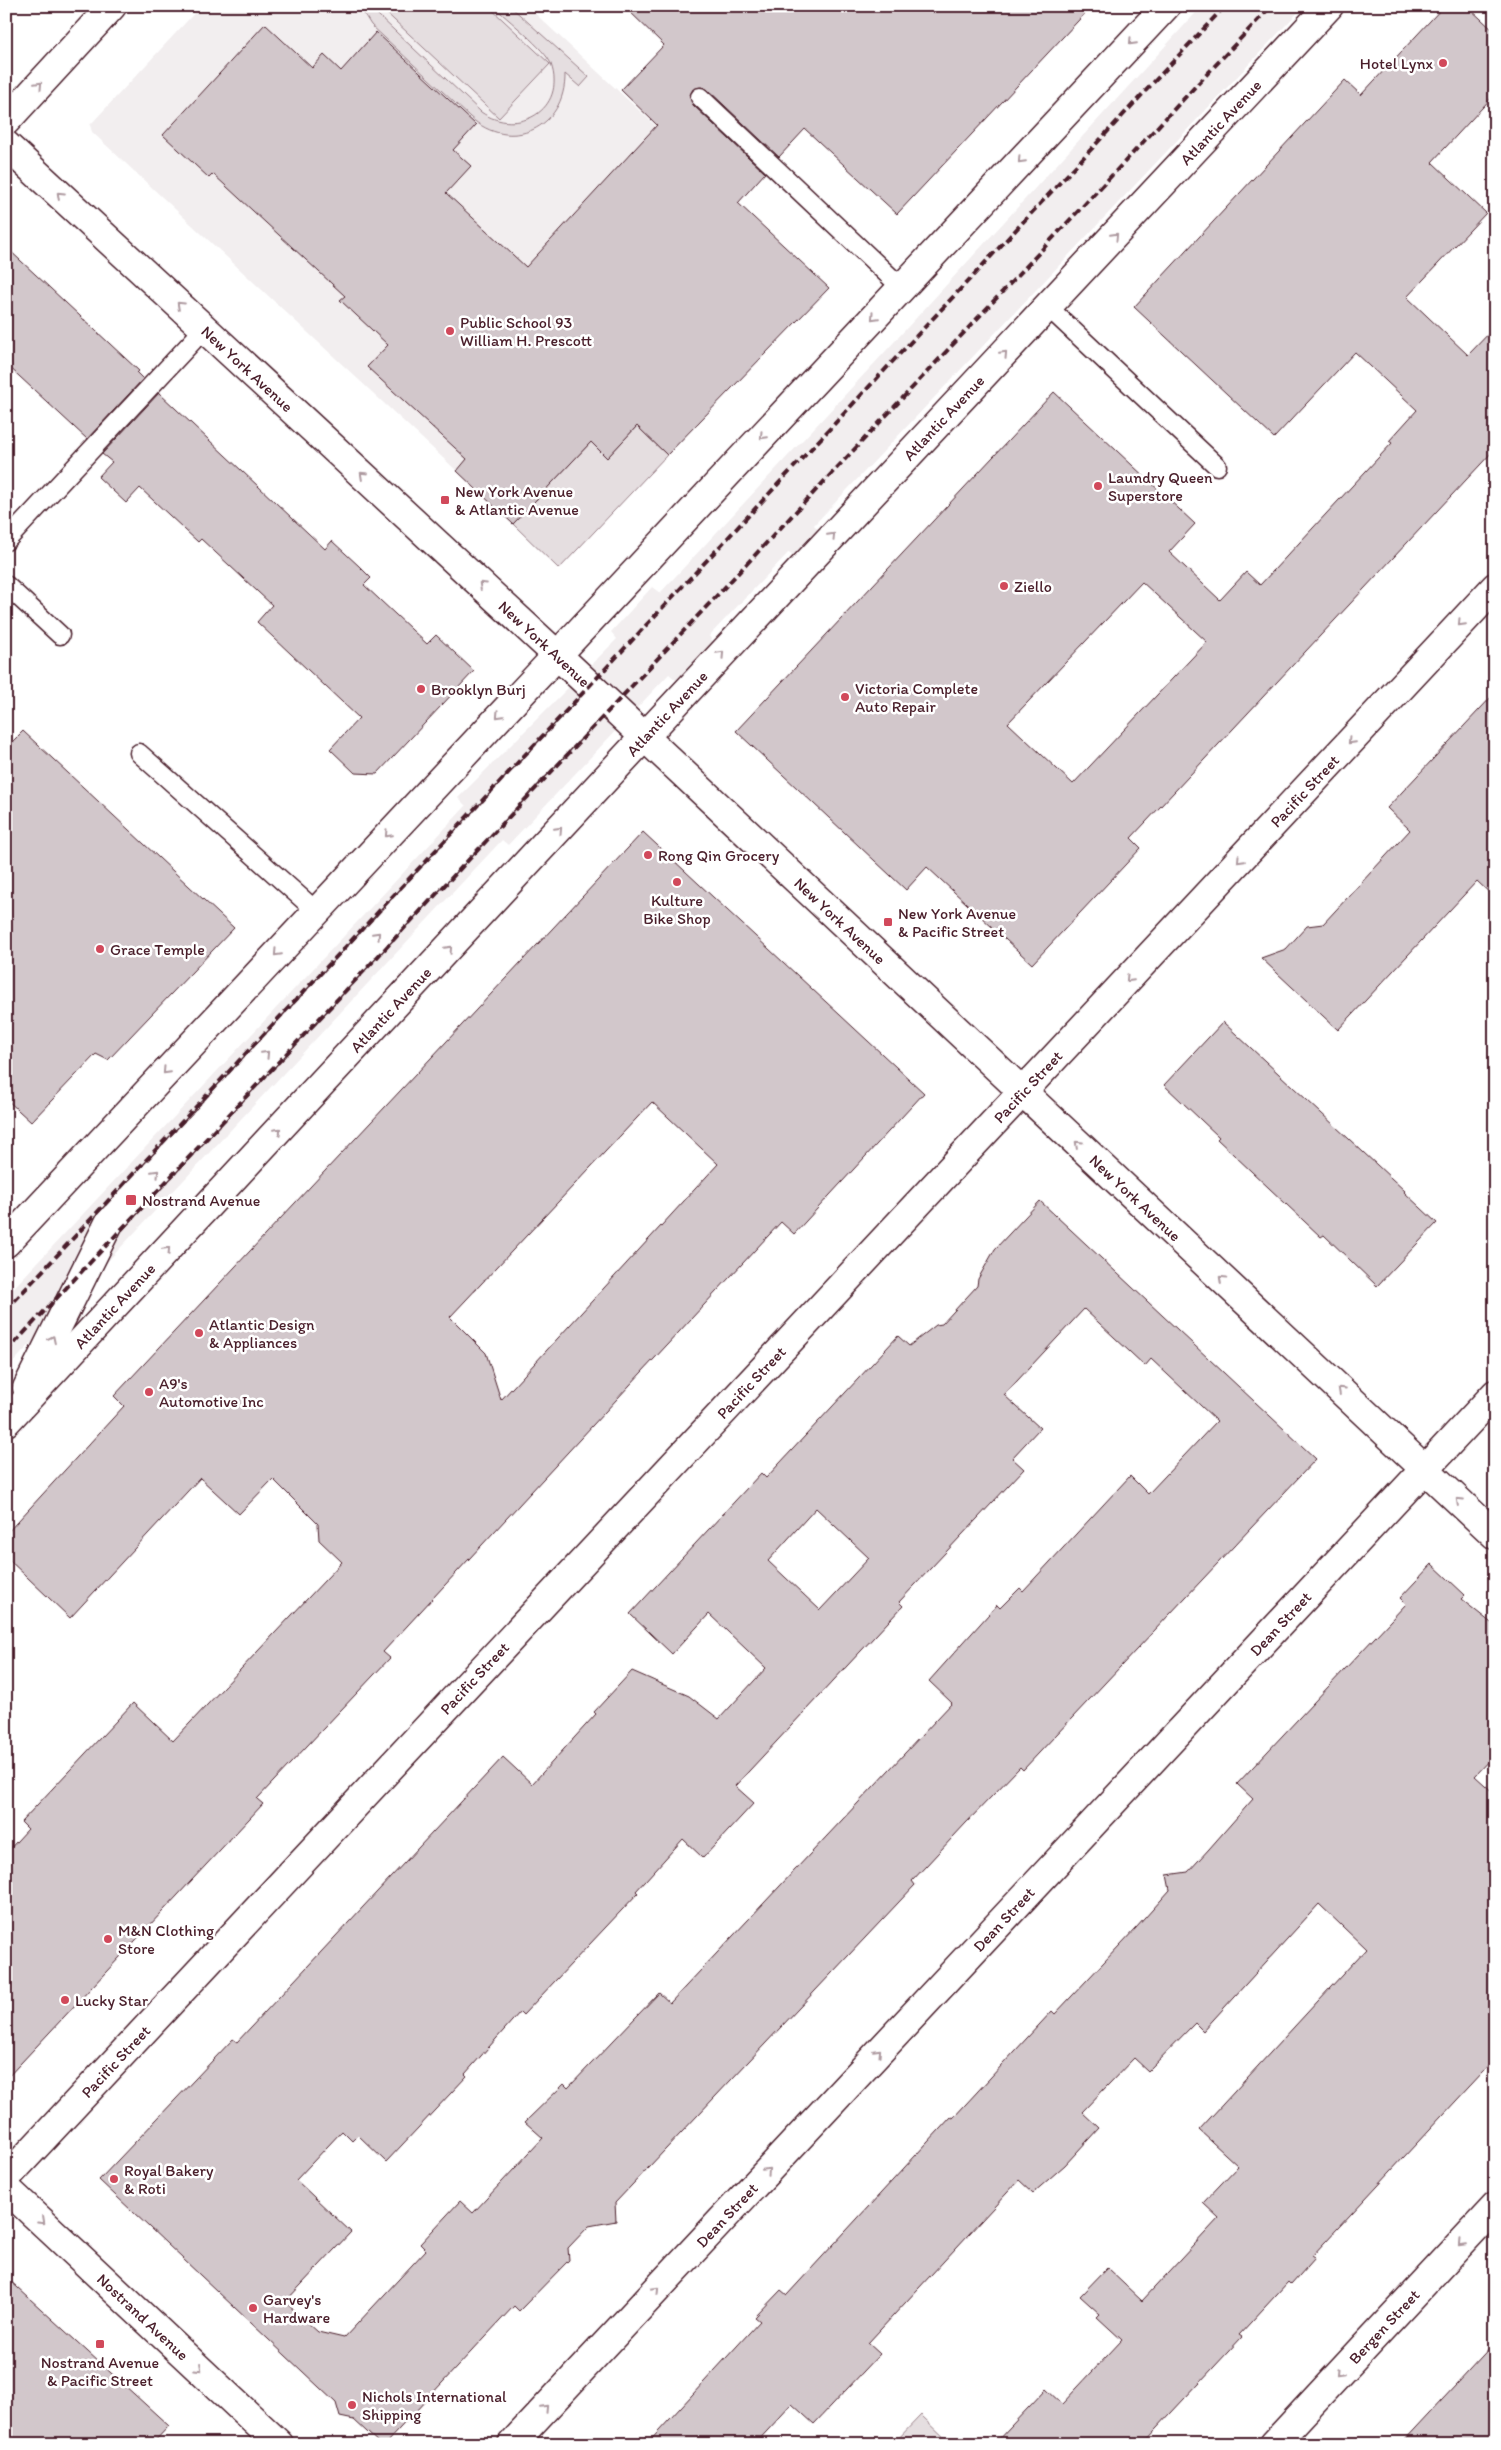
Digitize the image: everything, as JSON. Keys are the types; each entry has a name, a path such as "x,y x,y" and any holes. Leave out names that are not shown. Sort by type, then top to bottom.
{"street":[{"path":"6,120 112,6"},
{"path":"6,1243 1166,6"},
{"name":"Atlantic Avenue","path":"10,1418 644,737 1329,6"},
{"name":"New York Avenue","path":"6,145 557,654 1495,1535"},
{"name":"Pacific Street","path":"6,2178 1495,587"},
{"path":"10,1418 109,1223 601,696"},
{"name":"Dean Street","path":"512,2444 1495,1394"},
{"name":"Nostrand Avenue","path":"6,2188 279,2444"},
{"name":"Bergen Street","path":"1274,2444 1495,2207"}],"lane":[{"path":"700,96 902,288"},
{"path":"1048,307 1217,466"},
{"path":"6,541 205,328"},
{"path":"6,585 60,636"},
{"path":"139,754 316,911"}],"shaded area":[{"name":"Public School 93 William H. Prescott","path":"201,6 527,6 656,126 526,267 664,396 637,426 667,455 559,569 457,471 92,132 90,125"},
{"path":"359,6 372,6 378,15 481,112 495,119 510,122 524,120 536,115 546,106 552,94 554,80 548,58 525,34 493,6 510,6 589,77 580,87 565,74 563,93 556,109 546,121 533,130 518,134 502,133 486,128 470,117 371,25"},
{"path":"379,6 488,6 550,64 499,118"},
{"path":"1202,6 1304,6 814,525 823,535 799,561 789,552 709,636 713,642 676,680 669,674 508,845 502,840 6,1370 6,1296 466,806 458,798 617,639 611,632 652,587 660,593 884,353"},
{"path":"637,426 667,455 559,569 513,524 591,442 607,458"},
{"path":"921,2415 951,2444 893,2444"}],"building":[{"path":"624,6 1092,6 897,214 805,129 779,157 707,89 702,87 693,89 690,95 693,105 765,173 738,203 829,288 667,455 637,426 607,458 591,442 513,524 457,471 467,459 367,367 388,345 340,300 345,296 213,174 209,178 163,135 265,24 312,68 324,55 341,71 376,32 476,125 453,150 471,166 446,193 526,267 657,125 621,90 664,45"},
{"path":"1444,6 1467,6 1495,32 1495,94 1432,162 1486,213 1407,297 1468,355 1495,327 1495,449 1131,838 1141,848 1032,964 927,867 906,890 736,731 1054,392 1195,524 1169,552 1220,600 1246,572 1260,585 1392,443 1389,441 1417,410 1355,352 1274,438 1134,307 1345,80 1361,95","holes":["1142,582 1207,642 1073,784 1008,723"]},
{"path":"6,247 139,371 137,373 143,379 87,439 6,364"},
{"path":"159,393 325,549 332,541 359,566 371,578 364,585 427,644 436,635 474,671 377,774 355,773 330,749 359,718 257,622 272,605 201,539 198,542 140,488 126,503 98,477 112,462 102,454"},
{"path":"1495,693 1495,898 1477,881 1338,1030 1261,958 1286,949 1307,926 1323,924 1410,830 1387,808"},
{"path":"23,731 234,928 108,1060 96,1054 31,1122 6,1099 6,748"},
{"path":"643,832 924,1093 794,1234 781,1222 383,1652 390,1658 257,1799 263,1804 6,2079 6,1853 28,1829 21,1822 133,1703 173,1741 342,1562 319,1540 318,1524 273,1479 239,1514 200,1478 70,1618 6,1557 6,1534 124,1406 114,1396","holes":["652,1102 718,1164 501,1400 486,1353 450,1317"]},
{"path":"1223,1022 1437,1223 1377,1286 1324,1235 1321,1237 1217,1139 1219,1137 1164,1085"},
{"path":"1040,1201 1316,1459 1023,1770 1020,1767 966,1823 912,1881 915,1885 615,2203 616,2221 589,2226 568,2248 569,2260 519,2311 514,2306 385,2444 380,2444 354,2420 340,2417 336,2403 99,2180 233,2039 237,2042 503,1757 532,1784 596,1714 594,1712 632,1671 689,1696 719,1719 766,1668 709,1614 672,1654 630,1614 761,1473 766,1478 898,1336 909,1346 936,1325 942,1324 977,1286 978,1279 995,1249","holes":["1084,1309 1145,1366 1151,1359 1217,1421 1148,1494 1130,1476 1023,1591 1020,1588 1000,1608 997,1605 929,1681 952,1703 670,2003 659,1993 568,2088 564,2084 525,2122 543,2138 473,2213 460,2201 420,2244 426,2250 344,2338 318,2332 285,2302 351,2232 296,2180 342,2131 352,2141 358,2135 386,2162 467,2076 465,2074 520,2012 523,2015 638,1893 636,1891 683,1839 703,1858 754,1803 735,1786 903,1606 899,1602 1024,1469 1012,1458 1040,1428 1004,1395","816,1508 869,1558 820,1610 768,1561"]},
{"path":"1432,1564 1465,1595 1461,1599 1495,1626 1495,1755 1475,1776 1495,1794 1495,2059 1312,2256 1315,2258 1291,2285 1288,2282 1239,2335 1242,2337 1142,2444 994,2444 1046,2389 1062,2404 1122,2340 1097,2317 1100,2314 1080,2296 1107,2268 1142,2301 1219,2218 1203,2203 1238,2166 1199,2130 1366,1949 1319,1904 1203,2031 1195,2023 1148,2071 1134,2058 1082,2112 1099,2128 1065,2165 1033,2193 1019,2180 868,2343 880,2354 814,2424 792,2404 755,2444 647,2444 760,2321 755,2317 781,2290 787,2295 951,2117 953,2118 1052,2011 1055,2014 1136,1928 1170,1890 1167,1875 1188,1872 1209,1849 1253,1799 1237,1784 1406,1604 1400,1598"},
{"path":"6,2277 169,2426 152,2444 6,2444"},
{"path":"1495,2343 1495,2444 1401,2444 1456,2385"}],"railway":[{"path":"6,1310 1225,6"},
{"path":"6,1352 1271,6"}],"place":[{"name":"Hotel Lynx","path":"1443,63"},
{"name":"Public School 93 William H. Prescott","path":"450,331"},
{"name":"Laundry Queen Superstore","path":"1098,486"},
{"name":"New York Avenue & Atlantic Avenue","path":"445,500"},
{"name":"Ziello","path":"1004,586"},
{"name":"Brooklyn Burj","path":"421,689"},
{"name":"Victoria Complete Auto Repair","path":"845,697"},
{"name":"Rong Qin Grocery","path":"648,855"},
{"name":"Kulture Bike Shop","path":"677,882"},
{"name":"New York Avenue & Pacific Street","path":"888,922"},
{"name":"Grace Temple","path":"100,949"},
{"name":"Nostrand Avenue","path":"131,1200"},
{"name":"Atlantic Design & Appliances","path":"199,1333"},
{"name":"A9's Automotive Inc","path":"149,1392"},
{"name":"M&N Clothing Store","path":"108,1939"},
{"name":"Lucky Star","path":"65,2000"},
{"name":"Royal Bakery & Roti","path":"114,2179"},
{"name":"Garvey's Hardware","path":"253,2308"},
{"name":"Nostrand Avenue & Pacific Street","path":"100,2344"},
{"name":"Nichols International Shipping","path":"352,2405"}]}
